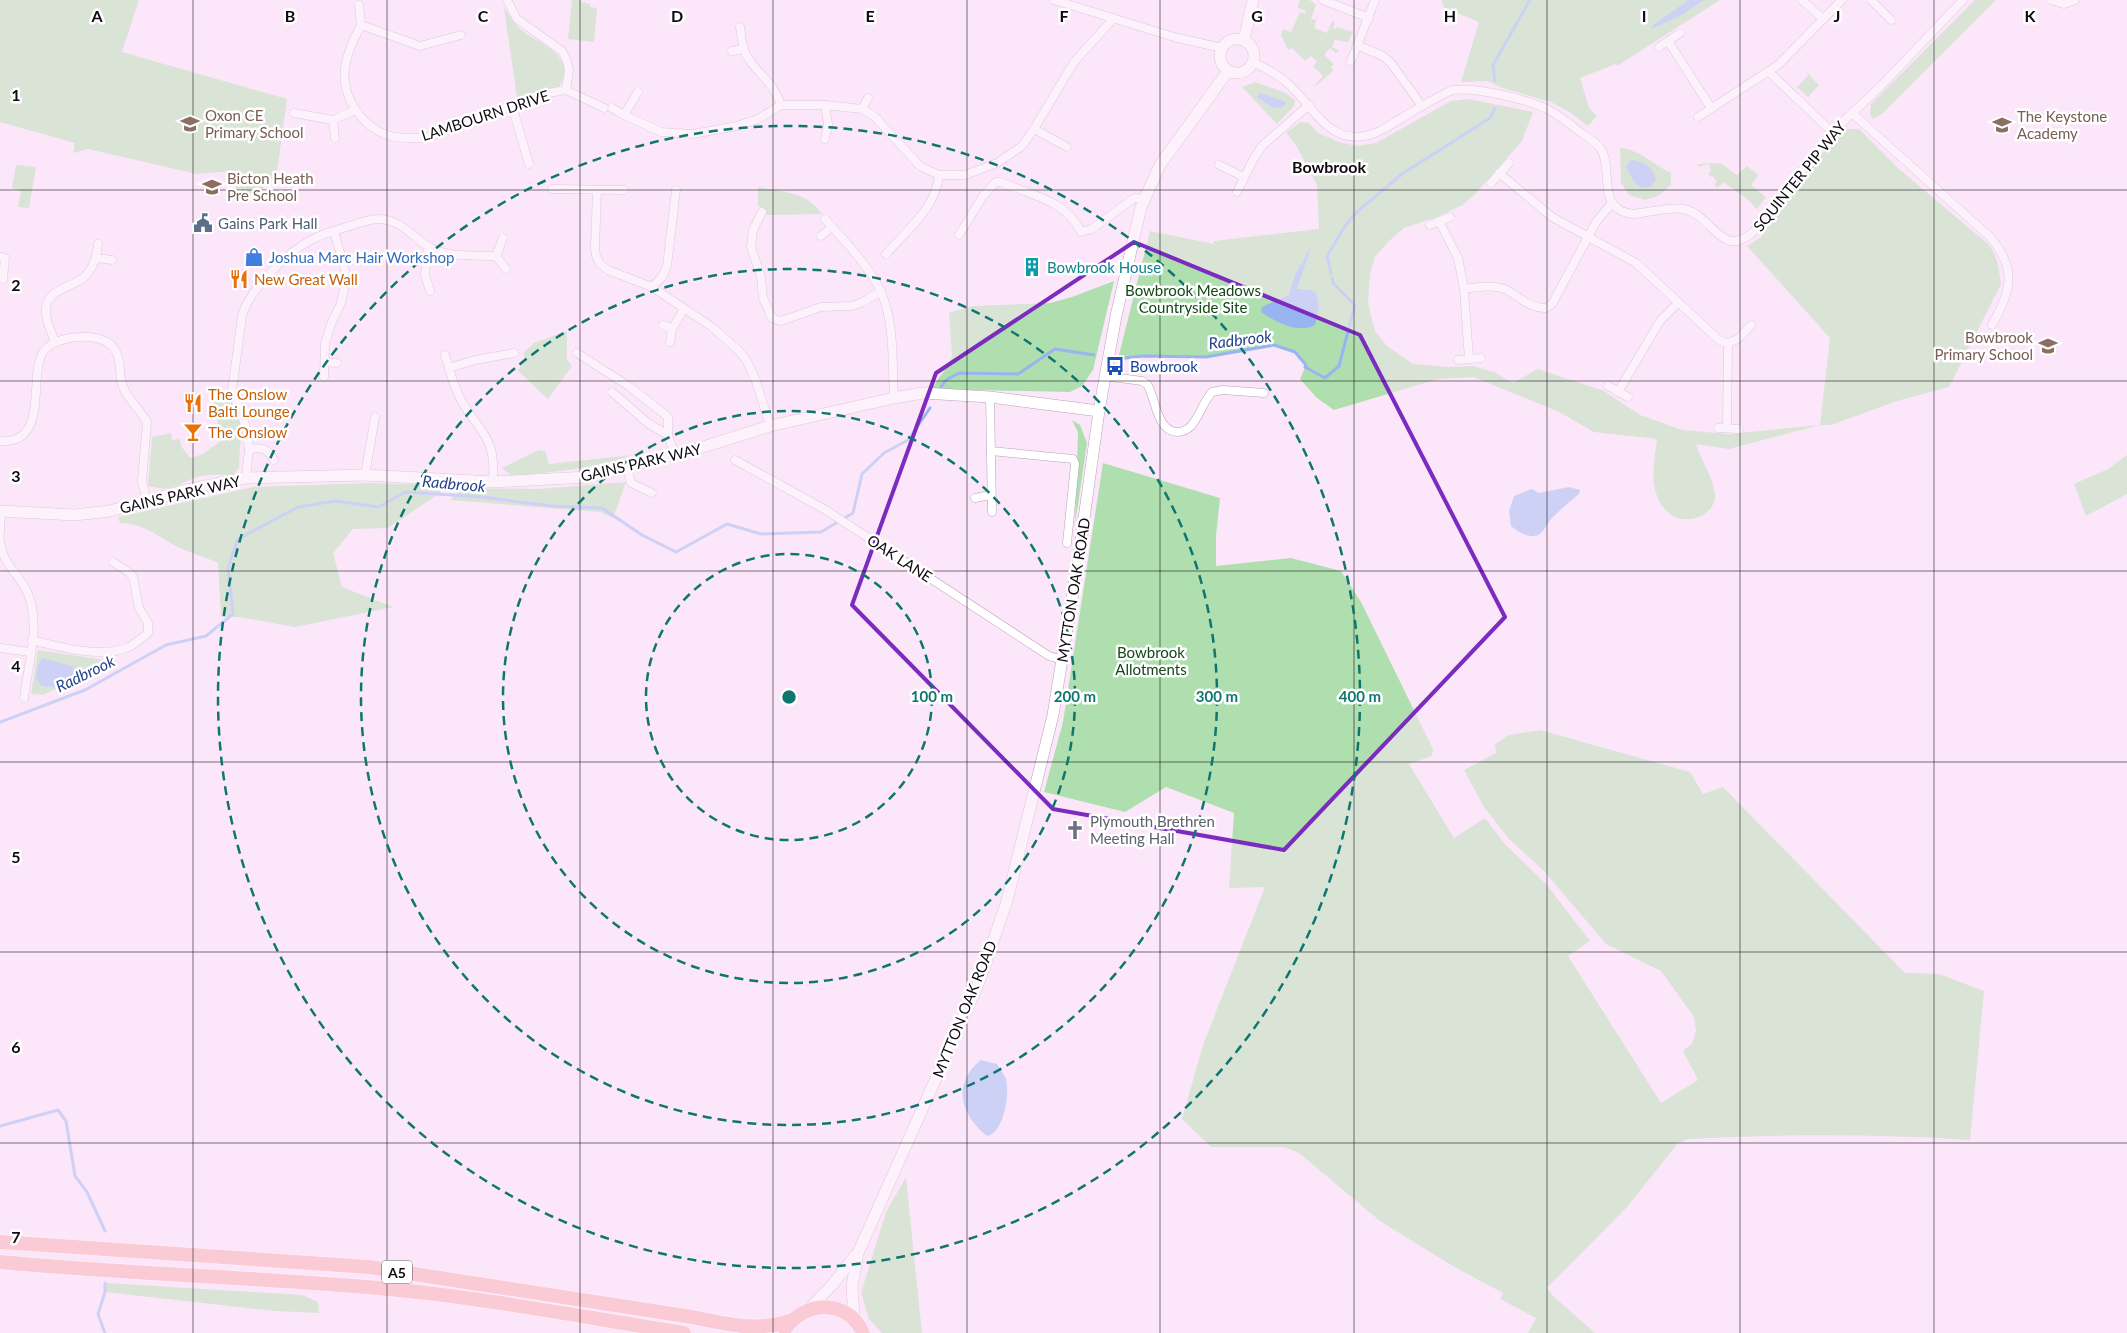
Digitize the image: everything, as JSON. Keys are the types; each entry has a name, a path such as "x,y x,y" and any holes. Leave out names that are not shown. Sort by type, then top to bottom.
{"highway":[{"name":"A5","path":"0,1242 370,1267 692,1317 744,1327 787,1327"},
{"name":"A5","path":"0,1262 75,1269 378,1288 568,1314 684,1333"},
{"path":"787,1327 809,1309 824,1306 833,1307 847,1314 861,1329"}],"main road":[{"path":"1244,40 1253,0"},
{"path":"1232,39 1244,40 1252,49 1253,62 1246,71 1241,73 1228,71 1224,68 1220,58 1222,48 1232,39"},
{"name":"MYTTON OAK ROAD","path":"861,1329 852,1286 858,1253 982,973 1007,901 1023,838 1046,743 1063,660 1099,410 1116,316 1145,199 1160,165 1228,71"},
{"name":"GAINS PARK WAY","path":"0,511 75,515 110,511 186,490 246,478 365,475 493,482 588,477 723,442 770,426 924,393 990,397 1099,410"},
{"name":"MYTTON OAK ROAD","path":"809,1309 833,1284 858,1253"}],"street":[{"name":"LAMBOURN DRIVE","path":"361,25 351,46 345,69 346,86 355,110 364,121 390,136 408,139 426,138 542,94 566,90 569,70 568,61 562,51 525,26 517,18 507,0"},
{"path":"1054,0 1174,37 1222,48"},
{"path":"1323,0 1369,18"},
{"path":"1352,61 1375,0"},
{"path":"1802,0 1823,19"},
{"path":"1698,116 1769,72 1842,0"},
{"path":"1871,0 1891,20"},
{"name":"SQUINTER PIP WAY","path":"1612,203 1626,214 1684,209 1694,213 1722,238 1729,241 1739,241 1748,238 1832,132 1880,87 1963,0"},
{"path":"2051,0 2064,4 2075,0"},
{"path":"359,5 361,25 420,46 461,35"},
{"path":"566,90 661,132 693,134 737,126 758,119 781,106 825,105 862,109 875,117 913,160 930,172 939,175 965,175 997,164 1020,147 1034,129 1078,57 1114,18"},
{"path":"740,27 744,49 749,60 776,91 781,106"},
{"path":"1659,46 1680,34"},
{"path":"1668,41 1711,108"},
{"path":"1358,46 1383,56 1391,62 1422,106"},
{"path":"732,51 744,49"},
{"path":"1253,62 1286,81 1328,127 1337,134 1363,137 1377,133 1452,90 1466,88 1548,109 1602,150 1606,186 1612,203 1596,222 1552,304 1546,308 1532,306 1506,290 1496,287 1484,286 1464,289"},
{"path":"1769,72 1832,132"},
{"path":"624,115 638,92"},
{"path":"862,109 868,98"},
{"path":"1237,192 1262,146 1308,104"},
{"path":"825,105 828,124 825,139"},
{"path":"512,106 529,164"},
{"path":"294,113 333,120 355,110"},
{"path":"1852,113 1989,236 1999,248 2009,271 2010,281 2004,303 1992,325"},
{"path":"333,120 335,138"},
{"path":"1034,129 1067,147"},
{"path":"1491,183 1509,163"},
{"path":"1219,165 1244,177"},
{"path":"1499,173 1552,217 1636,263 1720,341 1728,343 1738,339 1751,325"},
{"path":"886,254 925,211 934,198 938,188 939,175"},
{"path":"959,235 983,196 996,182 1001,182 1063,208 1081,232 1092,229 1134,198 1145,199"},
{"path":"552,189 624,190"},
{"path":"652,287 662,277 667,266 676,190"},
{"path":"597,191 595,248 600,264 608,270 652,287 724,336 747,361 756,381 770,426"},
{"path":"762,212 753,230 751,248 761,277 763,298 772,318 781,321 820,307 852,306 863,302 880,291"},
{"path":"1430,225 1450,217"},
{"path":"246,478 248,449 246,427 232,390 245,304 253,292 299,247 322,235 365,221 380,219 409,230 428,246 450,254 496,256 506,269"},
{"path":"825,219 871,274 886,306 891,336 894,398"},
{"path":"1439,221 1458,258 1464,289 1469,359"},
{"path":"821,236 832,226"},
{"path":"324,377 326,339 341,304 347,276 334,231"},
{"path":"889,236 896,243"},
{"path":"496,256 503,238"},
{"path":"55,342 46,318 47,304 56,291 85,277 96,258 98,244"},
{"path":"428,246 425,275 430,291"},
{"path":"0,256 5,258 3,280"},
{"path":"96,258 112,260"},
{"path":"1618,392 1660,321 1678,303"},
{"path":"670,342 672,329 684,309"},
{"path":"663,324 672,329"},
{"path":"0,441 21,436 32,422 41,357 44,350 55,342 72,338 88,337 104,340 117,353 124,390 147,422 142,481 147,501"},
{"path":"1727,428 1728,343"},
{"path":"577,353 630,387 668,417 668,435 674,454"},
{"path":"449,368 475,360 514,354"},
{"path":"445,355 462,401 488,437 494,463 493,482"},
{"path":"1458,360 1481,358"},
{"path":"325,362 337,363"},
{"path":"1105,376 1142,381 1147,384 1161,422 1167,428 1176,432 1184,431 1191,426 1212,392 1223,390 1264,394"},
{"path":"1608,386 1628,397"},
{"path":"612,392 649,424 668,435"},
{"path":"990,397 990,495 992,512"},
{"path":"365,475 370,437 375,417"},
{"path":"1718,428 1739,429"},
{"path":"360,437 370,437"},
{"path":"248,449 263,448 269,451 274,460"},
{"path":"991,451 1072,459 1074,472 1067,544"},
{"name":"OAK LANE","path":"735,460 837,517 1049,656 1063,660"},
{"path":"627,467 631,483 652,493"},
{"path":"975,498 990,495"},
{"path":"0,511 0,533"},
{"path":"0,539 2,558 27,591 33,619 24,698"},
{"path":"32,640 60,647 101,652 128,647 148,633 148,622 139,608 133,577 130,572 113,562"},
{"path":"0,648 30,652"}],"highlighted area":[{"path":"1134,242 1360,335 1505,617 1284,850 1053,809 852,605 936,373"}],"green space":[{"path":"0,0 139,0 122,52 287,99 277,172 259,193 237,195 234,171 197,174 88,149 73,153 75,143 0,122"},
{"path":"572,0 581,0 581,2 590,4 590,7 597,8 594,42 568,39"},
{"path":"1300,0 1310,0 1316,5 1311,19 1315,20 1318,14 1314,28 1327,33 1332,21 1335,22 1333,28 1336,29 1337,27 1353,32 1348,42 1335,40 1332,47 1339,50 1336,53 1330,48 1324,55 1334,64 1331,67 1334,70 1316,86 1323,76 1313,66 1317,62 1311,56 1305,61 1292,48 1288,50 1281,35 1283,29 1291,32 1300,12 1305,14 1306,11 1297,7"},
{"path":"1442,0 1720,0 1617,66 1616,64 1580,78 1589,108 1597,116 1588,126 1568,111 1551,102 1502,88 1487,81 1461,82 1479,22 1444,8"},
{"path":"1975,0 1996,0 1883,113 1873,119 1870,114 1871,104"},
{"path":"504,8 521,30 546,46 561,59 564,67 564,76 559,87 517,98"},
{"path":"1806,72 1819,85 1808,97 1797,87 1808,76"},
{"path":"1255,82 1284,92 1295,100 1294,106 1277,124 1242,87"},
{"name":"Bowbrook Meadows Countryside Site","path":"1468,99 1533,112 1522,141 1463,205 1434,218 1404,228 1375,257 1370,274 1368,303 1375,331 1387,346 1413,364 1450,367 1473,366 1494,372 1513,383 1538,369 1604,391 1640,415 1682,430 1728,434 1820,425 1729,449 1696,444 1712,481 1715,494 1714,501 1707,513 1694,519 1687,519 1670,514 1657,496 1653,475 1657,439 1594,432 1559,412 1474,377 1438,379 1334,410 1317,398 1300,379 1306,365 1295,352 1274,345 1206,357 1143,356 1118,359 1150,231 1214,244 1214,241 1319,229 1317,185 1296,145 1286,133 1300,122 1309,123 1318,133 1339,142 1357,146 1376,143 1451,101"},
{"path":"1844,129 1859,129 1899,169 1988,244 1998,264 2001,284 1949,387 1897,401 1831,425 1820,425 1830,338 1747,246 1761,237 1807,172 1836,137"},
{"path":"1620,148 1640,154 1671,173 1671,185 1658,196 1645,200 1629,195 1621,183"},
{"path":"1712,163 1722,164 1737,175 1747,166 1759,175 1751,185 1766,197 1757,209 1746,198 1723,182 1718,188 1714,184 1717,182 1713,176 1710,177 1708,173 1711,172 1709,164 1698,167 1698,164"},
{"path":"16,165 36,167 29,208 18,207 21,191 12,188"},
{"path":"758,187 802,197 822,214 767,215 758,205"},
{"path":"1114,281 1093,370 1082,386 1070,392 931,389 947,367 952,356 949,313 972,306 1050,303"},
{"path":"567,331 567,360 572,366 548,399 518,371 524,360 524,352 534,343"},
{"path":"229,393 244,429 240,446 239,468 233,475 201,476 171,488 148,486 152,437 171,433 172,440 180,439 181,446 190,458 203,454 222,440 212,399"},
{"path":"1072,420 1080,425 1087,443 1075,525 1078,432"},
{"path":"539,450 545,451 549,464 633,455 588,467 527,475 512,476 502,468"},
{"path":"2127,455 2127,494 2086,516 2074,484 2108,469"},
{"name":"Bowbrook Allotments","path":"1103,463 1220,498 1216,536 1216,566 1291,558 1341,571 1361,602 1433,749 1432,756 1409,764 1454,838 1485,818 1504,843 1547,885 1590,941 1568,956 1661,1103 1698,1080 1683,1051 1692,1044 1696,1031 1694,1017 1661,971 1606,944 1544,871 1509,839 1484,807 1464,770 1496,753 1495,744 1509,735 1540,730 1690,772 1703,794 1723,787 1905,973 1939,974 1984,991 1970,1140 1864,1136 1758,1136 1688,1139 1678,1143 1627,1207 1547,1288 1553,1296 1595,1333 1528,1333 1536,1318 1500,1299 1503,1293 1451,1265 1380,1221 1299,1153 1284,1147 1211,1147 1182,1119 1203,1045 1265,887 1229,888 1234,813 1166,787 1125,812 1044,792 1063,722"},
{"path":"626,482 613,518 600,512 450,500 462,488 538,489"},
{"path":"369,483 442,485 440,493 388,528 353,529 333,553 342,587 393,607 295,627 239,617 221,617 218,563 178,547 144,528 120,523 118,517 253,487"},
{"path":"38,650 112,661 43,695 31,694"},
{"path":"906,1177 922,1333 882,1333 869,1319 861,1293 886,1212"},
{"path":"105,1283 302,1295 318,1302 319,1313 275,1311 105,1292"}],"water":[{"path":"1689,0 1704,0 1680,16 1651,29 1654,24"},
{"path":"1261,93 1286,102 1285,105 1281,108 1272,107 1258,98 1258,95"},
{"path":"1633,160 1645,164 1653,172 1656,180 1650,187 1642,188 1634,182 1626,167"},
{"path":"1311,247 1297,289 1310,290 1316,293 1319,307 1315,325 1302,328 1287,326 1261,312 1262,307 1289,295 1295,275"},
{"path":"1569,487 1580,490 1579,494 1549,521 1539,534 1535,536 1527,535 1511,526 1509,511 1514,496 1532,489 1539,493"},
{"path":"42,658 72,666 76,673 53,687 42,686 36,679 38,665"},
{"path":"981,1060 997,1064 1006,1079 1007,1085 1002,1120 998,1128 987,1136 971,1119 963,1099 966,1079"}],"waterway":[{"name":"Radbrook","path":"1495,81 1493,65 1530,0"},
{"name":"Radbrook","path":"1331,273 1327,256 1345,226 1358,211 1402,174 1490,118 1495,108"},
{"name":"Radbrook","path":"1118,359 1143,356 1206,357 1274,345 1295,352 1306,365 1305,367 1325,378 1339,366 1355,305 1333,283 1332,278"},
{"name":"Radbrook","path":"941,387 946,380 959,373 1018,374 1055,349 1094,355"},
{"name":"Radbrook","path":"0,722 85,690 166,645 206,636 233,614 228,568 238,539 298,507 335,501 379,507 405,492 482,497 551,506 602,508 642,535 676,552 727,524 761,534 821,532 853,513 862,474 884,453 908,440 930,408"},
{"name":"Radbrook","path":"0,1126 58,1110 66,1121 75,1176 87,1192 105,1231"},
{"name":"Radbrook","path":"105,1283 105,1292 98,1314 105,1333"}],"place":[{"name":"Oxon CE Primary School","path":"190,124"},
{"name":"The Keystone Academy","path":"2002,125"},
{"name":"Bicton Heath Pre School","path":"212,187"},
{"name":"Gains Park Hall","path":"203,223"},
{"name":"Joshua Marc Hair Workshop","path":"254,257"},
{"name":"Bowbrook House","path":"1032,267"},
{"name":"New Great Wall","path":"239,279"},
{"name":"Bowbrook Primary School","path":"2048,346"},
{"name":"Bowbrook","path":"1115,366"},
{"name":"The Onslow Balti Lounge","path":"193,403"},
{"name":"The Onslow","path":"193,432"},
{"name":"Plymouth Brethren Meeting Hall","path":"1075,830"}],"district":[{"name":"Bowbrook","path":"1329,166"}]}
